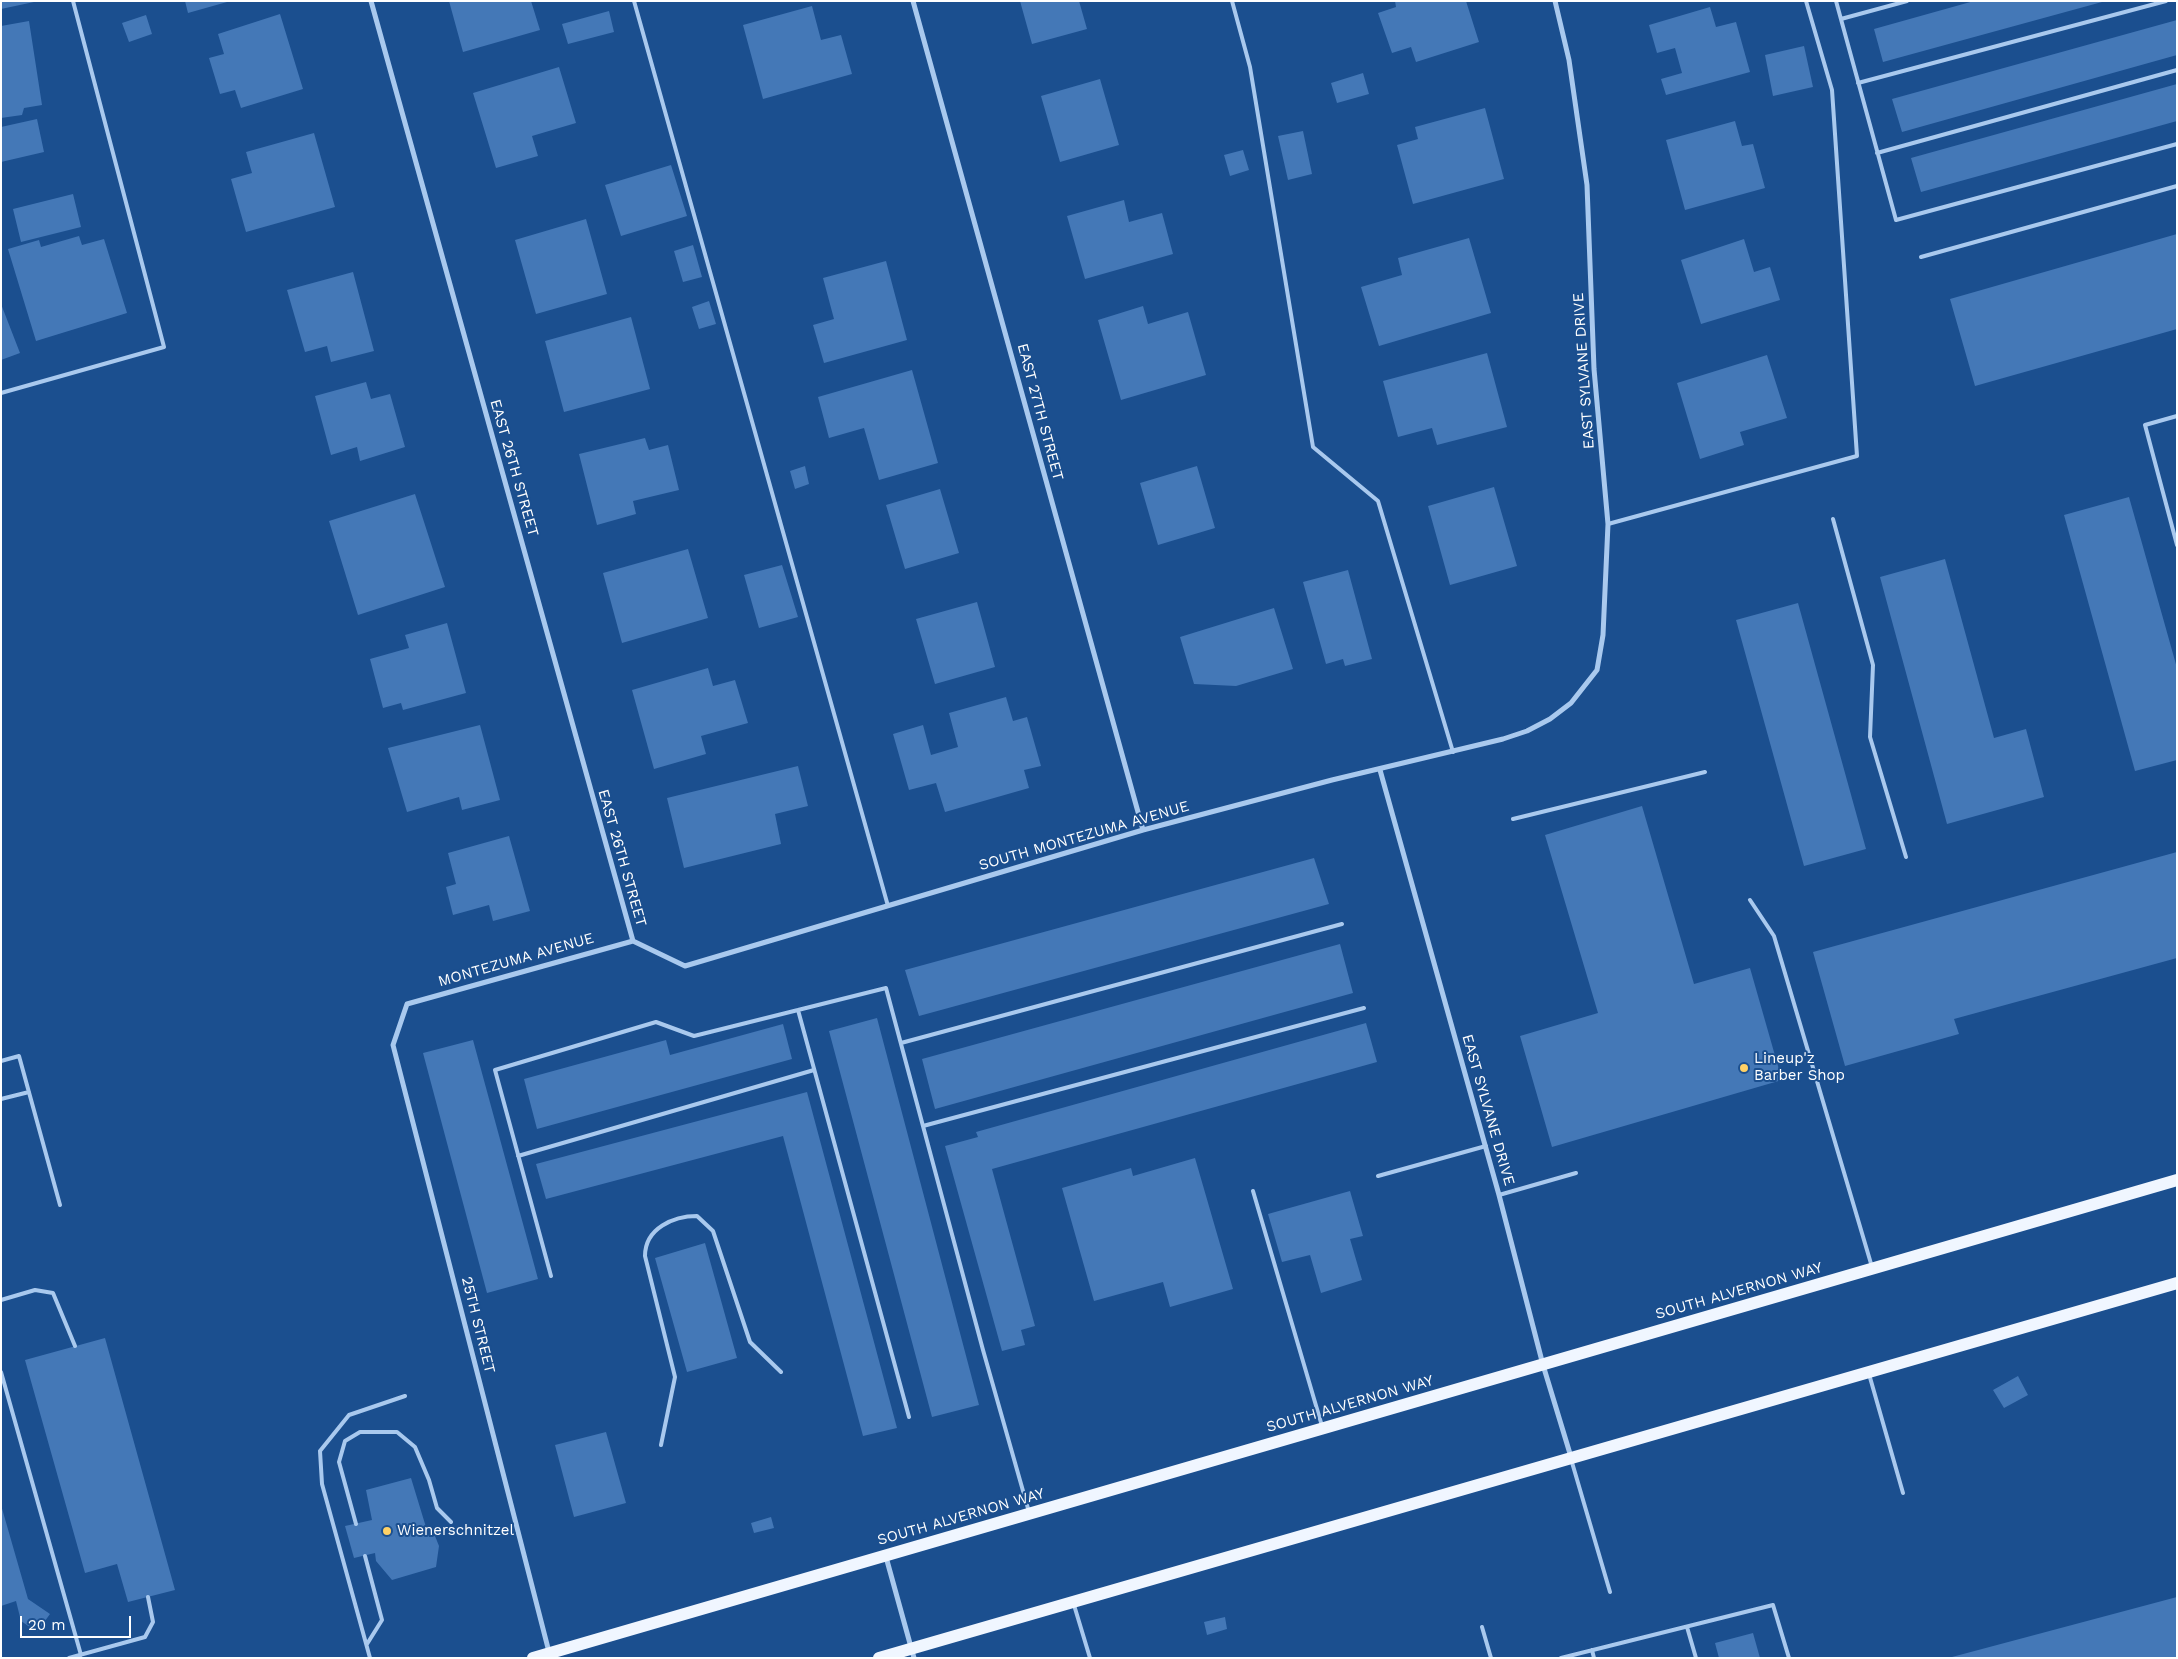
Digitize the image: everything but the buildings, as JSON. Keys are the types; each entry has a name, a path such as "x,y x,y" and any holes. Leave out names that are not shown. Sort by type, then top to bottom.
{"main road":[{"name":"SOUTH ALVERNON WAY","path":"533,1658 2177,1180"},
{"path":"880,1658 913,1653 1073,1601 2177,1283"}],"street":[{"name":"EAST 26TH STREET","path":"371,1 633,941"},
{"name":"EAST 27TH STREET","path":"913,1 1143,830"},
{"name":"EAST SYLVANE DRIVE","path":"1547,720 1571,703 1597,670 1603,635 1608,524 1594,369 1588,185 1569,60 1555,1"},
{"name":"SOUTH MONTEZUMA AVENUE","path":"633,941 686,966 1143,830 1503,739 1527,731 1547,720"},
{"name":"EAST SYLVANE DRIVE","path":"1380,770 1486,1146 1543,1365 1571,1458"},
{"name":"MONTEZUMA AVENUE","path":"407,1004 633,941"},
{"name":"25TH STREET","path":"407,1004 393,1044 549,1653"},
{"path":"886,1556 913,1653"}],"lane":[{"path":"1,393 164,347 73,1"},
{"path":"634,1 888,906"},
{"path":"1232,1 1250,67 1313,446 1378,500 1453,753"},
{"path":"1608,524 1857,456 1832,90 1806,1"},
{"path":"1836,1 1896,220 2177,144"},
{"path":"1841,19 1907,1"},
{"path":"1858,82 2166,1"},
{"path":"1877,153 2177,70"},
{"path":"1921,257 2177,186"},
{"path":"2177,416 2146,425 2177,545"},
{"path":"1833,519 1873,665 1870,737 1906,857"},
{"path":"1513,819 1705,772"},
{"path":"1750,900 1774,936 1873,1269"},
{"path":"901,1043 1342,924"},
{"path":"551,1276 495,1070 656,1022 694,1036 886,988 983,1350 1030,1514"},
{"path":"923,1126 1364,1008"},
{"path":"798,1010 909,1416"},
{"path":"1,1061 19,1056 60,1205"},
{"path":"518,1156 814,1070"},
{"path":"1,1099 29,1092"},
{"path":"1378,1176 1486,1146"},
{"path":"1499,1194 1576,1174"},
{"path":"1253,1191 1323,1429"},
{"path":"661,1445 675,1377 645,1256 645,1246 662,1224 682,1216 697,1216 713,1230 750,1342 781,1372"},
{"path":"1,1300 35,1290 53,1293 75,1346"},
{"path":"1,1372 81,1655"},
{"path":"1869,1372 1903,1493"},
{"path":"370,1658 322,1484 320,1452 349,1415 405,1396"},
{"path":"356,1524 339,1462 345,1440 360,1432 397,1432 415,1448 429,1480 436,1508 451,1522"},
{"path":"1571,1458 1610,1592"},
{"path":"365,1556 382,1620 367,1645"},
{"path":"69,1658 145,1637 153,1622 148,1597"},
{"path":"1073,1601 1090,1658"},
{"path":"1561,1658 1774,1605 1789,1658"},
{"path":"1482,1627 1491,1658"},
{"path":"1687,1627 1696,1658"},
{"path":"1592,1650 1594,1658"}],"place":[{"name":"Lineup'z Barber Shop","path":"1744,1068"},
{"name":"Wienerschnitzel","path":"387,1531"}]}
